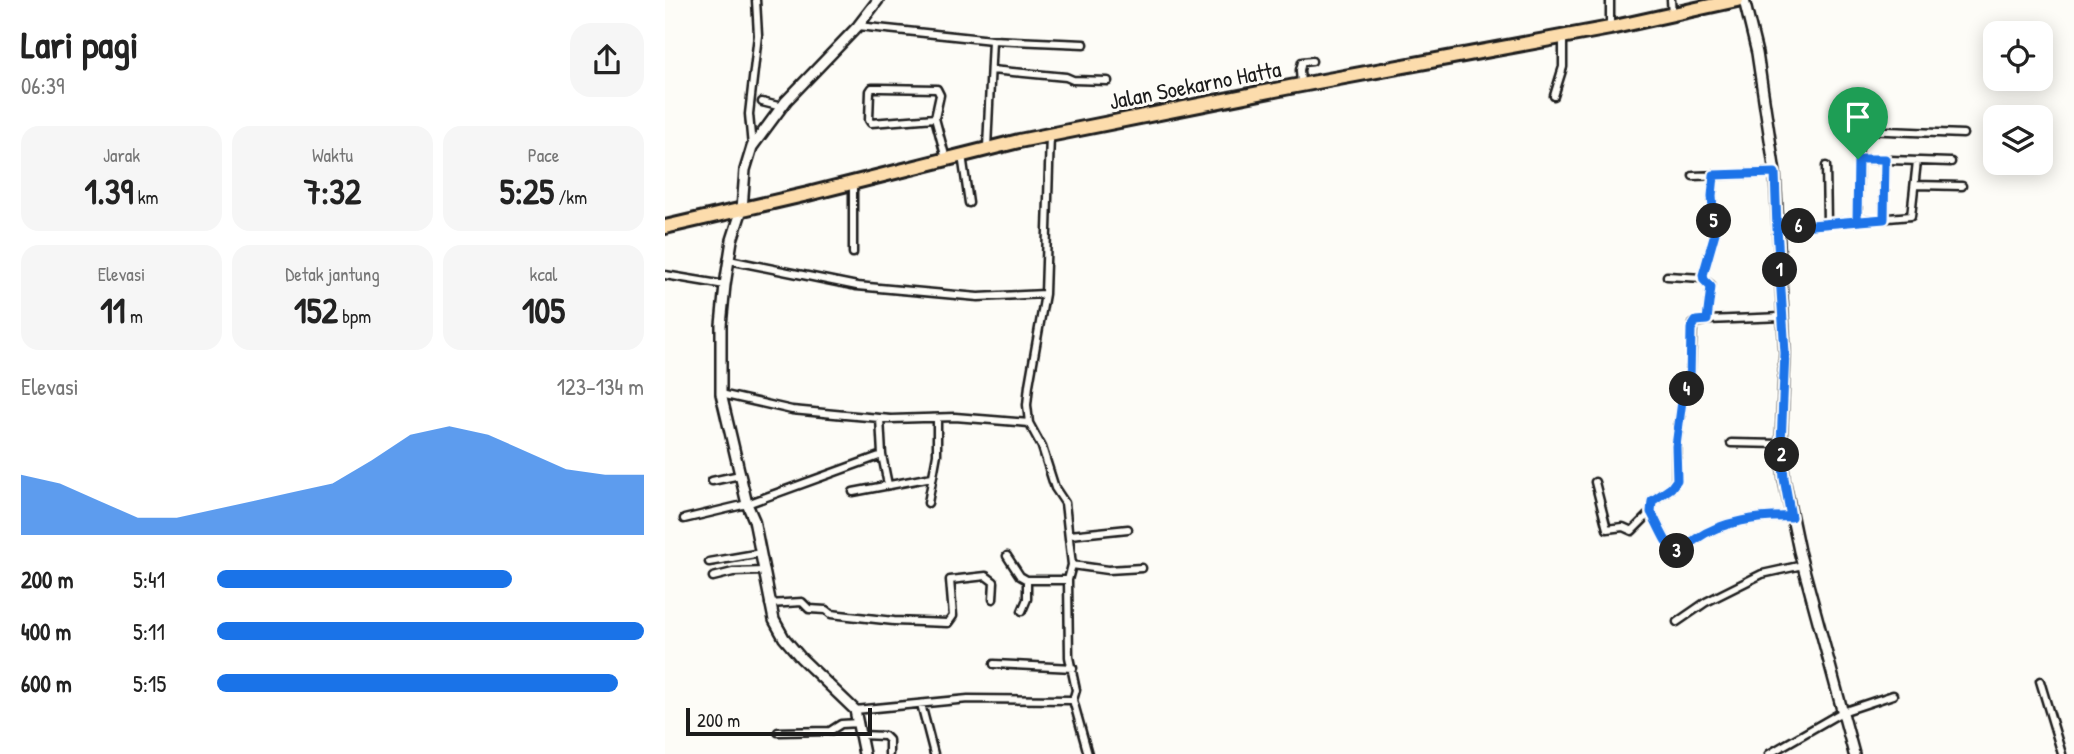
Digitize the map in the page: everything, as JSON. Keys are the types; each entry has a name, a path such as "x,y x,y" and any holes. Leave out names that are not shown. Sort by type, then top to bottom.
{"highway":[{"name":"Jalan Soekarno Hatta","path":"665,227 987,148 1301,85 1610,28 1737,0"}],"street":[{"path":"752,147 749,114 758,35 756,0"},
{"path":"864,754 855,710 784,638 773,620 754,520 747,504 721,394 721,341 732,240 742,209 745,170 752,147 782,107 858,26 878,0"},
{"path":"1610,0 1610,28"},
{"path":"1671,0 1672,15"},
{"path":"1744,0 1757,53 1775,173 1785,353 1781,444 1784,478 1803,565 1854,754"},
{"path":"858,26 992,40 1084,44"},
{"path":"1554,96 1563,67 1563,36"},
{"path":"987,148 992,40"},
{"path":"1301,85 1300,65 1302,62 1312,61"},
{"path":"991,70 1066,77 1073,80 1108,81"},
{"path":"935,118 871,123 870,91 872,88 937,89 940,95 935,118 946,159"},
{"path":"762,102 782,107"},
{"path":"1857,221 1859,135 1865,129 1963,134"},
{"path":"1050,135 1045,294 1027,403 1029,423 1042,447 1055,488 1065,503 1072,565 1068,580 1069,657 1076,690 1073,700 1088,754"},
{"path":"962,155 969,203"},
{"path":"1858,159 1951,162"},
{"path":"1884,219 1885,159"},
{"path":"1777,228 1911,216 1917,161"},
{"path":"1826,166 1827,223"},
{"path":"1693,176 1775,173"},
{"path":"1703,278 1715,233 1712,196 1714,175"},
{"path":"853,182 853,253"},
{"path":"1915,185 1962,186"},
{"path":"729,260 870,288 978,297 1045,294"},
{"path":"665,275 725,285"},
{"path":"1667,276 1703,278 1711,287 1707,320"},
{"path":"1783,317 1696,321 1691,329 1690,380 1682,401 1676,446 1677,480 1671,488 1652,501 1651,512 1669,546 1675,551 1681,551 1706,532 1766,517 1791,517"},
{"path":"721,394 792,410 880,418 1029,423"},
{"path":"880,418 882,455 888,485"},
{"path":"928,503 937,454 937,418"},
{"path":"1731,443 1781,444"},
{"path":"684,519 747,504 882,455"},
{"path":"712,481 740,475"},
{"path":"853,492 932,477"},
{"path":"1595,482 1607,529 1623,527 1632,531 1651,512"},
{"path":"1070,536 1128,529"},
{"path":"709,562 761,553"},
{"path":"1007,556 1020,576 1027,580 1068,580"},
{"path":"1072,565 1108,570 1142,568"},
{"path":"1677,622 1706,602 1762,574 1803,565"},
{"path":"713,577 733,572 764,571"},
{"path":"769,604 802,602 809,609 826,610 831,614 894,621 948,623 953,616 950,580 986,576 994,582 993,599"},
{"path":"1022,611 1027,599 1027,580"},
{"path":"994,664 1073,668"},
{"path":"2040,681 2062,754"},
{"path":"1769,754 1842,712 1893,695"},
{"path":"855,710 968,699 1073,700"},
{"path":"921,704 934,754"},
{"path":"778,732 830,731 841,724 859,723"},
{"path":"861,735 885,736 889,740 889,754"}],"route":[{"path":"1858,159 1857,221 1777,228 1785,353 1781,444 1791,517 1772,516 1724,526 1706,532 1681,551 1675,551 1669,546 1651,512 1651,506 1652,501 1675,485 1677,480 1676,446 1682,401 1690,380 1691,329 1696,321 1707,320 1711,287 1703,275 1715,233 1712,196 1714,175 1775,173 1777,228 1884,219 1885,159 1858,159"}]}
